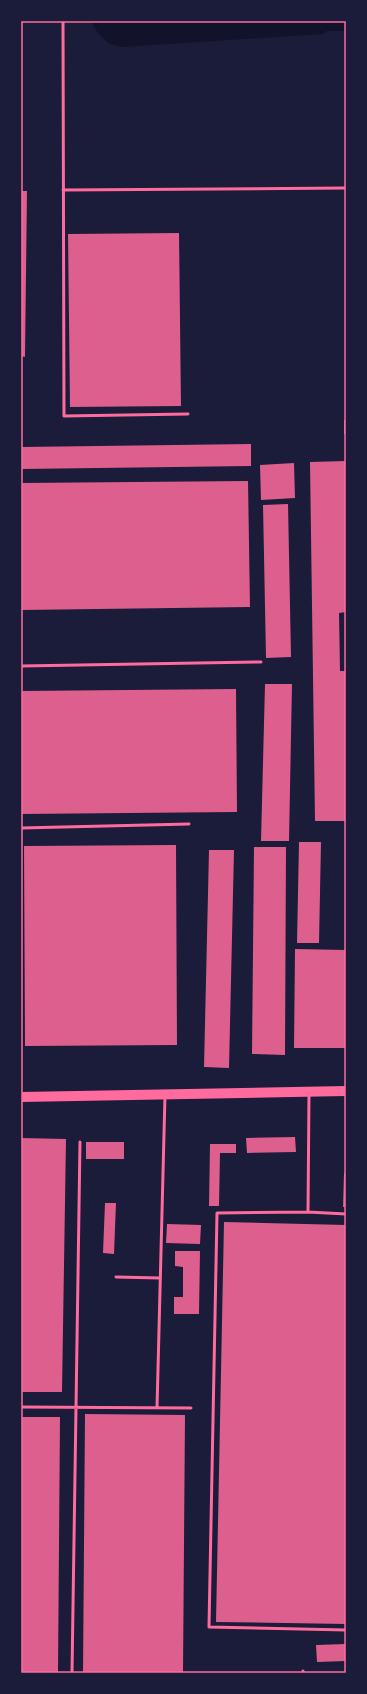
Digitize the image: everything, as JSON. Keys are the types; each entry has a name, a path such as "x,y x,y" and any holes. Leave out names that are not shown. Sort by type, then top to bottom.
{"main road":[{"path":"21,1098 346,1091"}],"lane":[{"path":"63,21 64,416 188,414"},
{"path":"63,190 346,188"},
{"path":"21,666 261,662"},
{"path":"21,828 189,824"},
{"path":"308,1212 309,1092"},
{"path":"157,1408 165,1095"},
{"path":"72,1673 80,1142"},
{"path":"346,1214 308,1212 217,1213 209,1628 346,1630"},
{"path":"116,1277 160,1278"},
{"path":"21,1407 191,1408"}],"shaded area":[{"path":"91,21 346,21 346,31 327,31 323,34 121,47 108,43 98,33"}],"building":[{"path":"21,191 27,191 25,357 21,356"},
{"path":"179,233 181,406 70,407 68,234"},
{"path":"344,420 346,420 346,434 344,434"},
{"path":"251,444 251,466 21,469 21,447"},
{"path":"346,461 346,612 339,613 340,671 346,671 346,821 315,821 310,462"},
{"path":"294,463 295,498 261,500 260,465"},
{"path":"248,481 250,607 21,610 21,483"},
{"path":"288,504 291,657 266,658 263,505"},
{"path":"265,684 292,684 289,841 261,841"},
{"path":"236,689 237,812 21,814 21,691"},
{"path":"299,842 321,842 319,943 297,943"},
{"path":"176,845 177,1045 25,1046 24,846"},
{"path":"254,847 286,847 285,1055 252,1054"},
{"path":"209,850 234,850 229,1068 204,1067"},
{"path":"295,949 346,950 346,1048 294,1048"},
{"path":"295,1137 296,1152 247,1153 246,1138"},
{"path":"21,1138 66,1139 62,1392 21,1392"},
{"path":"86,1142 124,1142 124,1159 86,1159"},
{"path":"210,1144 236,1144 236,1153 220,1153 219,1206 209,1206"},
{"path":"344,1173 346,1173 346,1207 343,1207"},
{"path":"105,1203 116,1203 114,1254 103,1253"},
{"path":"224,1222 346,1225 346,1624 216,1622"},
{"path":"167,1224 201,1225 200,1244 166,1243"},
{"path":"175,1251 200,1251 199,1314 174,1314 174,1297 183,1297 183,1267 175,1266"},
{"path":"85,1414 185,1415 183,1673 83,1673"},
{"path":"21,1417 60,1417 58,1673 21,1673"},
{"path":"346,1644 346,1661 317,1662 316,1645"}]}
